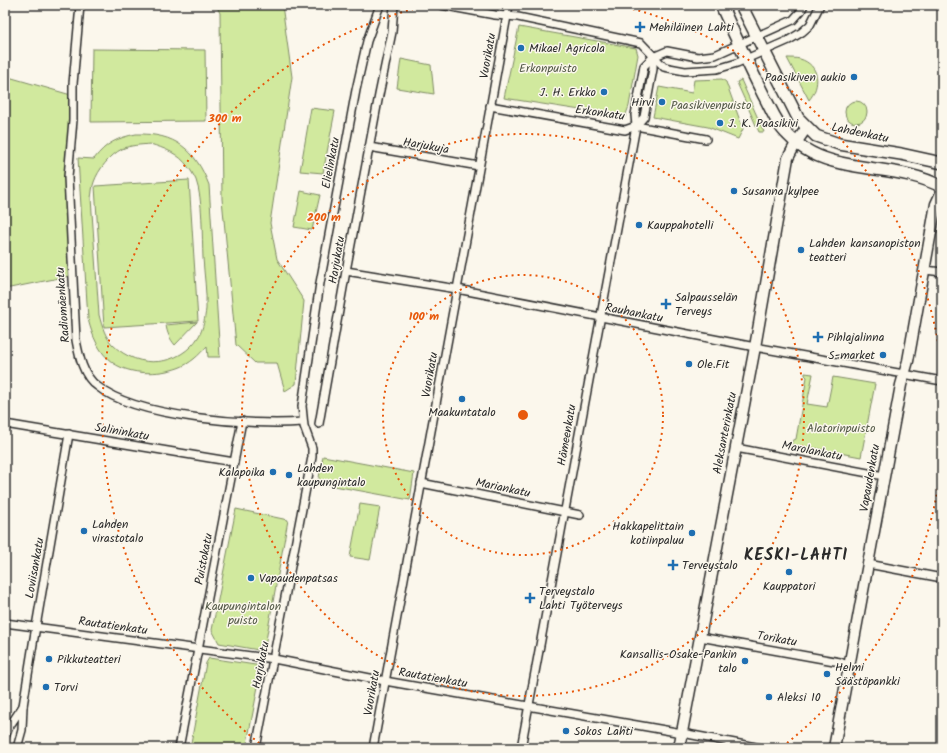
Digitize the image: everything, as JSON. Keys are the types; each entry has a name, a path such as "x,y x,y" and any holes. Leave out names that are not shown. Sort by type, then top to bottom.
{"main road":[{"path":"721,5 751,72 767,102 782,129 796,143 826,159 905,174 932,182 942,187"},
{"name":"Lahdenkatu","path":"741,5 798,118 816,136 839,144 901,154 942,163"},
{"name":"Aleksanterinkatu","path":"679,748 755,347 788,158 807,127"},
{"name":"Vapaudenkatu","path":"834,748 900,385 905,374 908,361 936,204 942,191"}],"street":[{"name":"Radiomäenkatu","path":"80,5 73,84 73,120 68,177 74,322 80,358 86,372 96,386 114,397 146,408 176,414 242,421 281,423 303,422"},
{"name":"Elielinkatu","path":"303,422 302,406 320,283 367,40 380,5"},
{"name":"Harjukatu","path":"319,424 346,270 392,32 394,5"},
{"path":"441,5 518,17 641,43 664,67 686,70 717,69 746,60 789,40 810,25 820,5"},
{"name":"Vuorikatu","path":"373,748 509,5"},
{"path":"653,57 666,51 698,57 715,55 794,20 804,5"},
{"name":"Hämeenkatu","path":"521,748 636,126 644,117 653,69 653,57"},
{"name":"Erkonkatu","path":"490,106 625,130 636,126 706,139"},
{"name":"Harjukuja","path":"369,147 479,166"},
{"name":"Rauhankatu","path":"346,270 457,289 755,347 942,381"},
{"path":"925,270 942,272"},
{"name":"Puistokatu","path":"179,748 242,421"},
{"name":"Harjukatu","path":"256,748 312,457 312,448 303,422"},
{"name":"Salininkatu","path":"5,424 68,438 234,462"},
{"name":"Loviisankatu","path":"17,748 22,730 23,706 35,627 68,438"},
{"name":"Marolankatu","path":"736,448 884,476"},
{"name":"Mariankatu","path":"421,483 580,515"},
{"path":"868,564 942,578"},
{"name":"Rautatienkatu","path":"5,623 274,659 385,681 761,748"},
{"name":"Torikatu","path":"700,637 840,662 849,666"},
{"name":"Loviisankatu","path":"5,737 23,706"}],"green space":[{"path":"216,5 282,5 292,77 270,223 277,259 304,301 296,384 285,391 277,363 255,363 236,345 222,199 220,13"},
{"name":"Erkonpuisto","path":"519,27 636,48 638,55 629,106 625,117 504,98"},
{"path":"92,49 205,50 206,121 91,122"},
{"path":"787,58 807,62 815,71 817,82 813,94 809,100"},
{"path":"401,59 431,65 434,94 397,88"},
{"path":"5,76 71,95 69,276 5,289"},
{"name":"Paasikivenpuisto","path":"722,79 726,82 743,129 738,139 708,127 653,117 659,87 692,93 694,80"},
{"path":"741,80 764,132 759,132 738,85 737,82"},
{"path":"856,101 864,104 867,112 864,120 856,123 848,120 845,112 848,104"},
{"path":"311,108 335,111 323,173 300,171"},
{"path":"136,134 150,134 173,140 190,153 203,172 209,185 220,357 208,357 207,346 190,362 178,368 153,373 136,372 120,367 108,359 100,349 94,337 88,319 78,158 94,159 98,153 112,142","holes":["150,144 171,152 181,158 196,180 201,207 206,290 204,323 199,336 191,346 181,354 158,362 134,358 123,353 110,342 104,331 99,315 91,198 93,186 98,173 113,155 128,147"]},
{"path":"189,180 198,321 104,327 95,186"},
{"path":"301,191 320,195 312,230 294,227"},
{"path":"197,322 175,345 169,336 166,325"},
{"name":"Alatorinpuisto","path":"805,373 813,374 807,404 827,407 833,377 875,384 861,457 808,447 807,449 791,446 792,441 796,439 807,377"},
{"path":"323,456 414,473 410,500 318,483"},
{"path":"360,504 380,507 370,560 350,557"},
{"name":"Kaupungintalon puisto","path":"236,509 288,520 264,651 219,643 212,630"},
{"name":"Kaupungintalon puisto","path":"209,658 262,666 246,748 190,748 206,663"}],"place":[{"name":"Mehiläinen Lahti","path":"640,27"},
{"name":"Mikael Agricola","path":"521,48"},
{"name":"Paasikiven aukio","path":"854,77"},
{"name":"J. H. Erkko","path":"604,92"},
{"name":"Hirvi","path":"662,102"},
{"name":"J. K. Paasikivi","path":"720,123"},
{"name":"Susanna kylpee","path":"734,191"},
{"name":"Kauppahotelli","path":"639,225"},
{"name":"Lahden kansanopiston teatteri","path":"801,250"},
{"name":"Salpausselän Terveys","path":"666,304"},
{"name":"Pihlajalinna","path":"818,337"},
{"name":"S-market","path":"883,355"},
{"name":"Ole.Fit","path":"689,364"},
{"name":"Maakuntatalo","path":"462,399"},
{"name":"Kalapoika","path":"273,472"},
{"name":"Lahden kaupungintalo","path":"289,475"},
{"name":"Lahden virastotalo","path":"84,531"},
{"name":"Hakkapelittain kotiinpaluu","path":"692,533"},
{"name":"Terveystalo","path":"673,565"},
{"name":"Kauppatori","path":"789,572"},
{"name":"Vapaudenpatsas","path":"251,578"},
{"name":"Terveystalo Lahti Työterveys","path":"530,598"},
{"name":"Pikkuteatteri","path":"49,659"},
{"name":"Kansallis-Osake-Pankin talo","path":"745,661"},
{"name":"Helmi Säästöpankki","path":"827,674"},
{"name":"Torvi","path":"46,687"},
{"name":"Aleksi 10","path":"769,697"},
{"name":"Sokos Lahti","path":"566,731"}],"district":[{"name":"KESKI-LAHTI","path":"796,555"}]}
